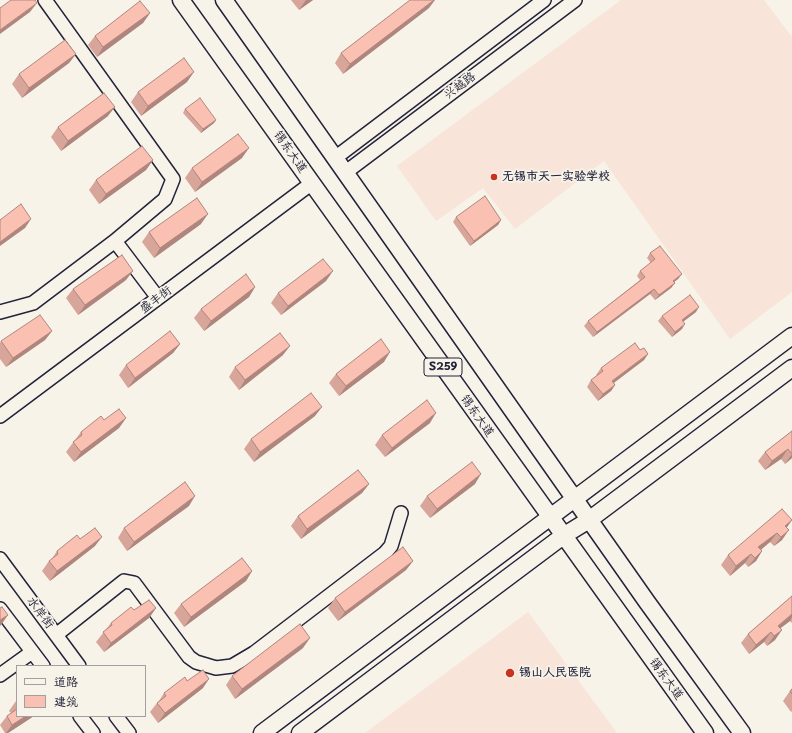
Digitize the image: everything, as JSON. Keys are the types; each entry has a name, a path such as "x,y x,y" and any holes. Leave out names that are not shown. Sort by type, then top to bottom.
{"main road":[{"name":"锡东大道","path":"181,0 705,733"},
{"name":"S259","path":"224,0 589,520 742,733"},
{"path":"262,733 792,336"},
{"path":"300,733 563,536 589,520 792,368"}],"street":[{"path":"0,312 34,303 115,241 165,199 173,180 45,0"},
{"name":"兴越路","path":"336,158 544,0"},
{"name":"兴越路","path":"346,172 575,0"},
{"name":"盛丰街","path":"0,416 312,183"},
{"path":"115,241 158,298"},
{"path":"56,635 124,581 134,583 190,657 196,662 216,668 232,666 254,653 385,553 391,546 401,513"},
{"name":"水岸街","path":"0,559 78,665"},
{"path":"0,609 42,665"},
{"path":"0,675 32,652"},
{"path":"81,717 93,733"},
{"path":"117,717 129,733"}],"shaded area":[{"name":"无锡市天一实验学校","path":"621,0 764,0 792,37 792,292 730,339 604,161 515,229 483,188 436,221 397,166"},
{"name":"锡山人民医院","path":"528,612 617,733 365,733"}],"building":[{"path":"11,0 35,0 37,3 0,30 0,8"},
{"path":"410,0 434,0 350,64 341,53"},
{"path":"140,1 150,13 103,47 95,36"},
{"path":"65,40 76,54 29,88 19,74"},
{"path":"184,58 194,72 148,106 138,92"},
{"path":"104,93 115,107 68,141 58,127"},
{"path":"200,98 216,120 203,129 185,109"},
{"path":"238,134 249,148 202,182 192,168"},
{"path":"142,146 153,160 106,194 96,180"},
{"path":"485,196 501,220 474,241 456,217"},
{"path":"197,198 208,214 160,248 149,232"},
{"path":"21,204 31,219 0,242 0,220"},
{"path":"660,246 682,274 673,281 675,283 659,295 654,289 597,332 588,321 645,277 640,271 655,259 650,253"},
{"path":"122,255 133,271 85,305 73,289"},
{"path":"323,259 333,271 288,306 278,293"},
{"path":"246,274 255,287 211,321 201,309"},
{"path":"690,295 699,307 682,320 685,324 675,332 662,316"},
{"path":"40,315 52,331 13,358 1,341"},
{"path":"170,331 180,344 135,378 126,365"},
{"path":"280,333 290,346 245,380 235,367"},
{"path":"381,339 390,352 346,386 336,374"},
{"path":"635,343 640,350 644,348 648,354 612,381 615,385 603,394 591,380 603,371 601,368"},
{"path":"311,393 322,407 260,452 251,439"},
{"path":"427,400 436,413 392,448 382,435"},
{"path":"119,409 126,418 81,452 73,442 82,435 81,432 101,416 104,420"},
{"path":"792,431 792,454 788,449 772,461 765,452"},
{"path":"472,462 481,474 437,509 427,496"},
{"path":"358,470 369,484 307,529 298,516"},
{"path":"185,482 195,496 134,542 124,528"},
{"path":"782,509 792,520 785,526 789,530 781,537 777,533 758,547 762,551 755,558 751,554 736,566 728,555"},
{"path":"95,528 102,537 57,571 49,561 58,554 57,551 77,535 80,539"},
{"path":"403,547 413,561 345,612 335,598"},
{"path":"242,558 252,571 191,617 181,604"},
{"path":"792,596 792,614 778,626 782,630 774,636 771,632 756,645 748,634"},
{"path":"149,600 156,608 111,643 103,632 112,625 111,623 131,607 134,610"},
{"path":"2,607 8,615 0,620 0,608"},
{"path":"300,624 310,638 242,689 232,676"},
{"path":"203,670 209,679 165,713 157,703 166,696 164,693 185,677 187,681"},
{"path":"16,710 16,717 24,717 12,725 7,716"}],"place":[{"name":"无锡市天一实验学校","path":"494,177"},
{"name":"锡山人民医院","path":"510,673"}]}
